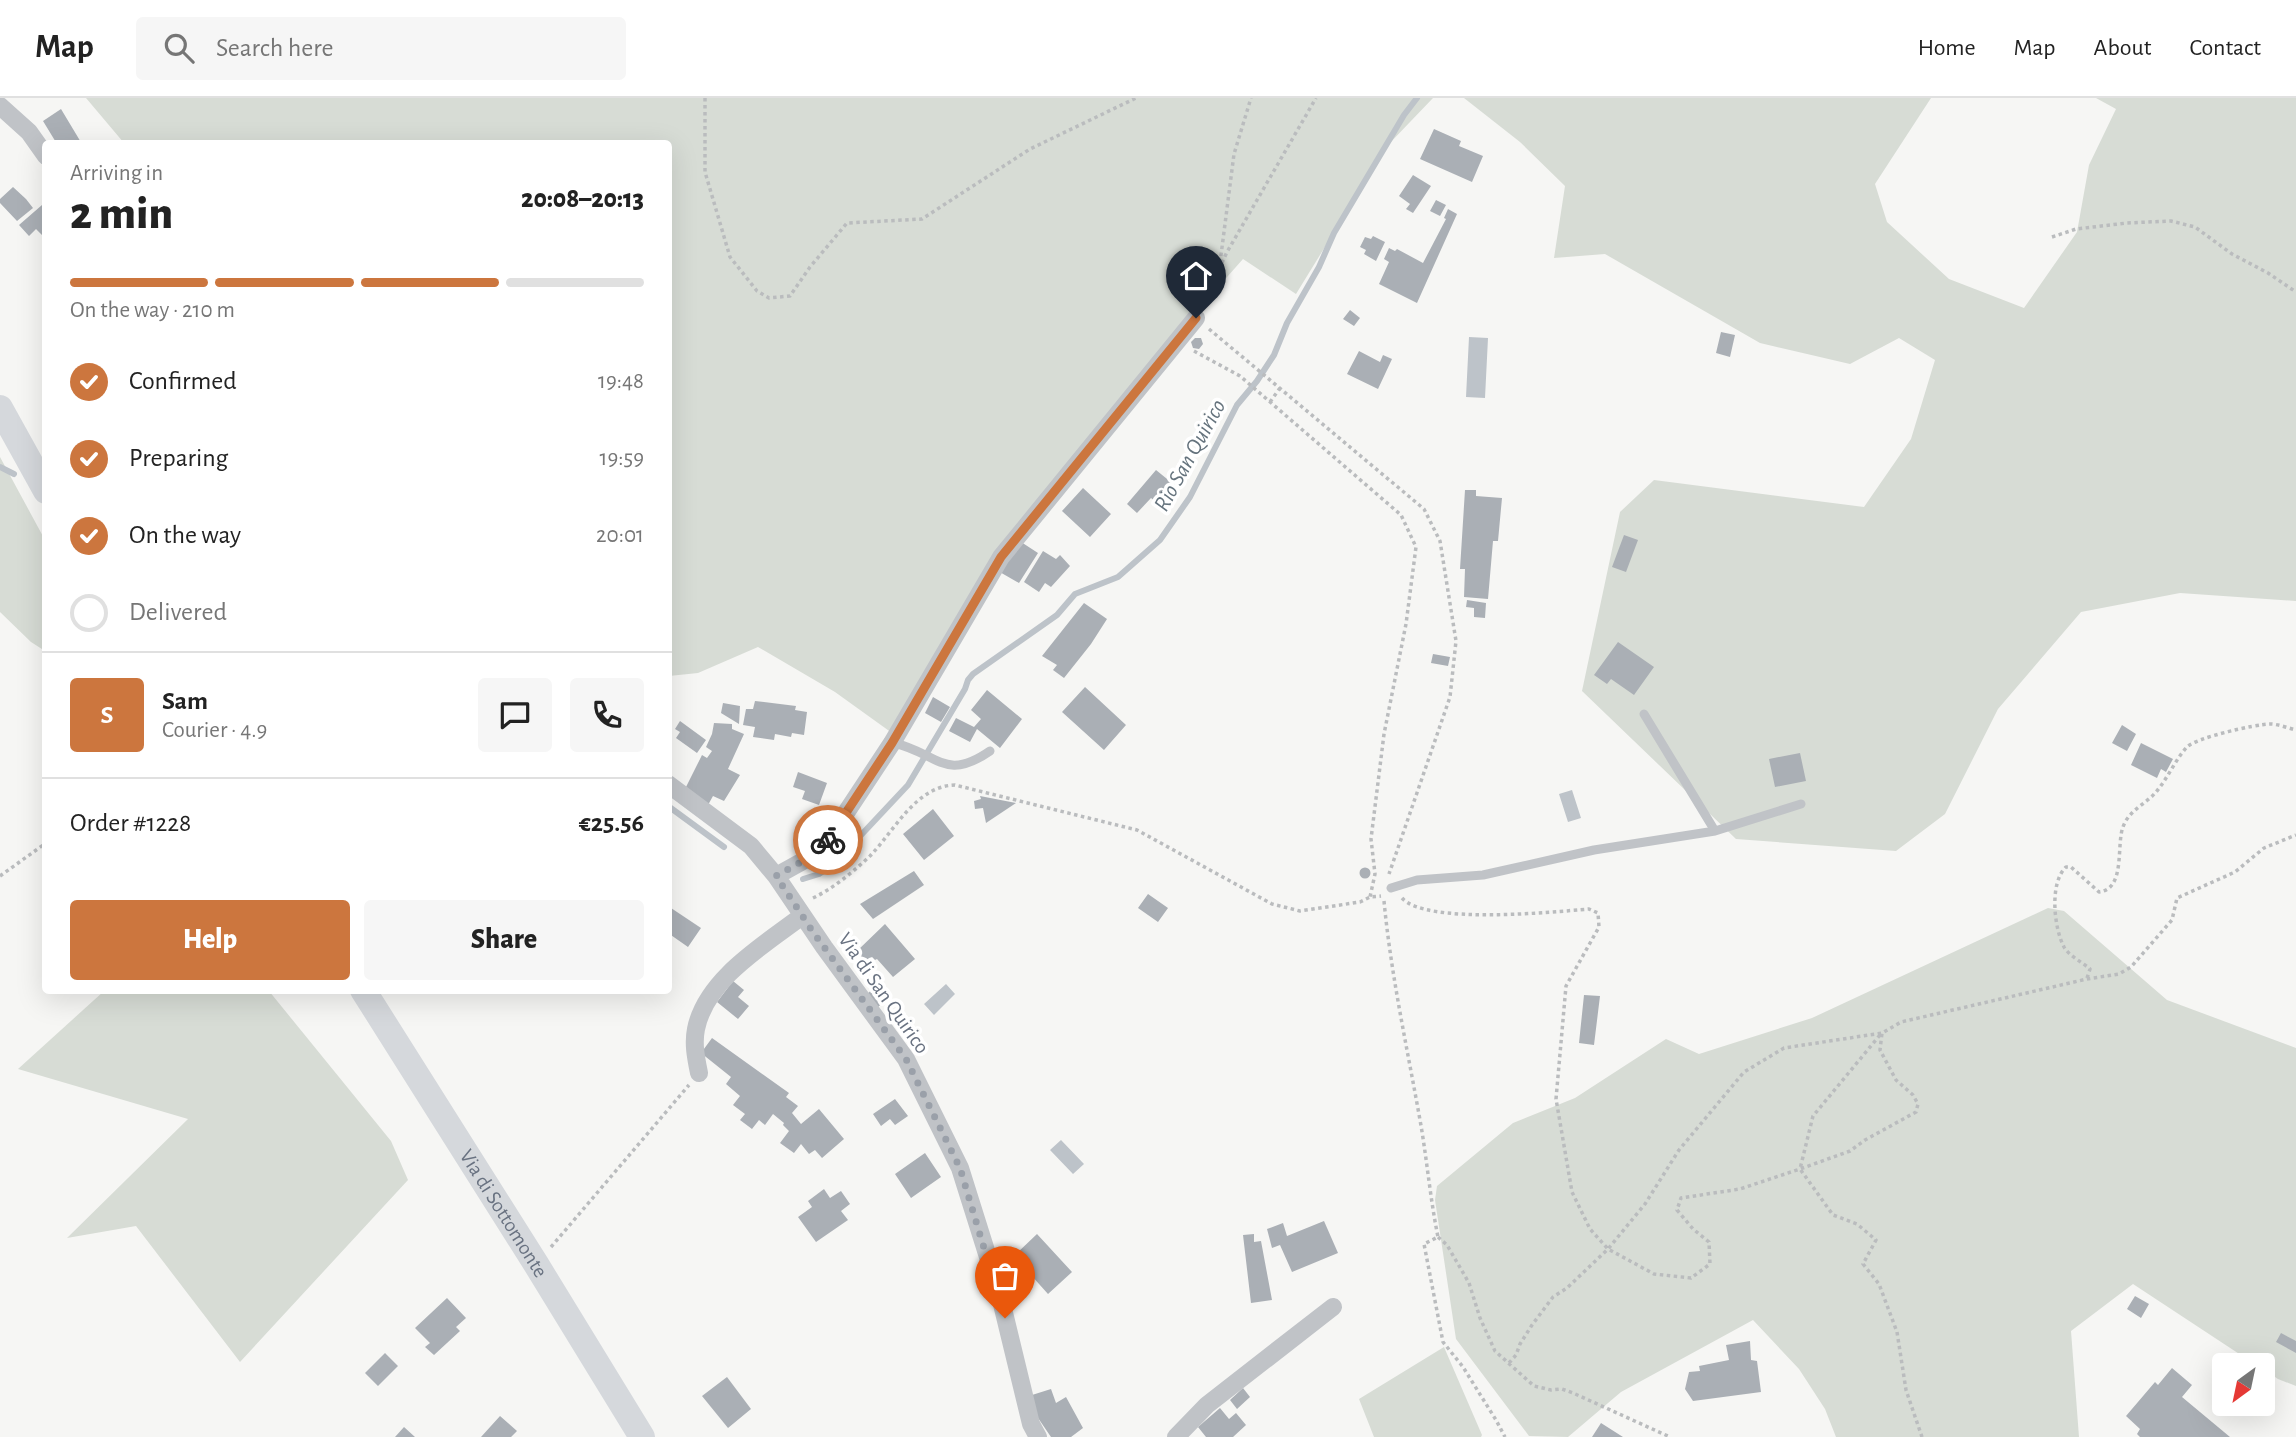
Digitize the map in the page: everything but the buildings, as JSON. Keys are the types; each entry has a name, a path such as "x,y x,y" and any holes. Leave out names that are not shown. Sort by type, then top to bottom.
{"main road":[{"path":"0,408 42,484"},
{"name":"Via di Sottomonte","path":"366,994 642,1437"}],"street":[{"path":"0,106 29,132 42,150"},
{"path":"776,876 812,856 828,841 901,745 1001,557 1196,318"},
{"name":"Via di San Quirico","path":"672,787 751,846 776,876 906,1059 960,1168 999,1292 1031,1424 1038,1437"},
{"path":"699,1073 694,1049 700,1014 727,974 799,911"},
{"path":"1176,1437 1206,1405 1333,1307"}],"lane":[{"path":"1644,714 1715,831"},
{"path":"901,745 947,766 973,763 990,751"},
{"path":"1391,888 1416,880 1483,875 1594,850 1715,831 1801,804"}],"path":[{"path":"705,98 705,172 730,257 757,291 769,298 790,296 847,223 922,219 1030,149 1136,98"},
{"path":"1219,268 1234,154 1251,98"},
{"path":"1316,98 1219,268 1196,318 1424,509 1440,541 1456,641 1450,697 1389,875"},
{"path":"2052,237 2076,229 2171,221 2195,227 2232,254 2296,292"},
{"path":"1175,343 1203,354 1240,376 1401,514 1416,547 1381,760 1371,839 1375,874 1370,897"},
{"path":"1269,401 1280,388"},
{"path":"2087,979 2090,969 2065,950 2057,932 2054,893 2062,870 2071,867 2099,892 2104,892 2113,884 2118,869 2122,828 2127,819 2136,808 2154,795 2187,747 2198,739 2270,724 2296,730"},
{"path":"799,911 851,873 872,854 902,817 930,791 943,785 955,785 1137,830 1272,905 1300,911 1383,896 1387,934 1438,1237 1447,1245 1469,1283 1480,1318 1495,1351 1534,1386 1551,1390 1562,1389 1670,1437"},
{"path":"1922,1437 1906,1390 1897,1332 1879,1284 1863,1264 1876,1240 1857,1224 1833,1215 1800,1169 1813,1116 1882,1033 1901,1022 2119,974 2131,967 2172,920 2177,898 2235,872 2264,848 2296,835"},
{"path":"0,875 42,846"},
{"path":"1391,888 1412,906 1462,914 1511,915 1589,909 1598,913 1599,926 1566,986 1556,1099 1572,1192 1590,1229 1608,1249 1654,1274 1691,1278 1710,1264 1709,1242 1693,1229 1677,1210 1681,1198 1740,1189 1850,1151 1916,1112 1918,1104 1913,1095 1896,1080 1880,1050 1882,1033"},
{"path":"1509,1363 1553,1297 1567,1288 1608,1249 1645,1204 1679,1150 1744,1072 1784,1048 1882,1033"},
{"path":"536,1264 699,1073"},
{"path":"1438,1237 1424,1244 1443,1342 1463,1367 1504,1437"}],"shaded area":[{"path":"86,98 1433,98 1387,146 1296,294 1243,259 1165,347 996,551 892,733 835,692 758,647 698,673 672,676 672,140 121,140"},
{"path":"1464,98 1931,98 1875,184 1887,222 1949,279 2024,308 2077,232 2089,165 2116,109 2096,98 2296,98 2296,601 2180,593 2081,612 1998,709 1945,814 1896,851 1736,839 1582,691 1620,512 1654,480 1864,507 1911,439 1935,360 1899,338 1850,364 1760,343 1605,254 1554,258 1565,186 1520,142"},
{"path":"1469,337 1488,338 1485,398 1466,397"},
{"path":"0,457 42,534 42,649 0,612"},
{"path":"1572,790 1581,818 1568,822 1559,794"},
{"path":"2048,908 2064,911 2167,1000 2296,1048 2296,1386 2275,1377 2275,1353 2238,1353 2133,1284 2071,1331 2079,1437 1836,1437 1825,1409 1799,1369 1753,1320 1621,1392 1568,1437 1529,1436 1456,1339 1435,1200 1437,1186 1513,1123 1575,1098 1666,1039 1699,1054 1812,1018"},
{"path":"946,984 955,994 934,1015 924,1004"},
{"path":"101,994 271,994 391,1141 408,1180 240,1362 136,1226 67,1238 188,1119 18,1069"},
{"path":"1061,1140 1084,1164 1073,1174 1050,1150"},
{"path":"1444,1347 1481,1437 1374,1437 1359,1399"}],"waterway":[{"name":"Rio San Quirico","path":"803,879 819,874 833,865 908,785 973,674 1057,615 1075,594 1118,577 1160,540 1190,497 1237,405 1274,355 1287,323 1319,267 1334,233 1404,115 1417,98"},
{"name":"Rio San Quirico","path":"0,467 14,474"},
{"name":"Rio San Quirico","path":"672,809 724,847"}],"way so far":[{"path":"828,840 812,856 776,876 813,932 906,1059 960,1168 1005,1318"}],"route":[{"path":"828,840 892,743 1001,557 1196,318"}]}
